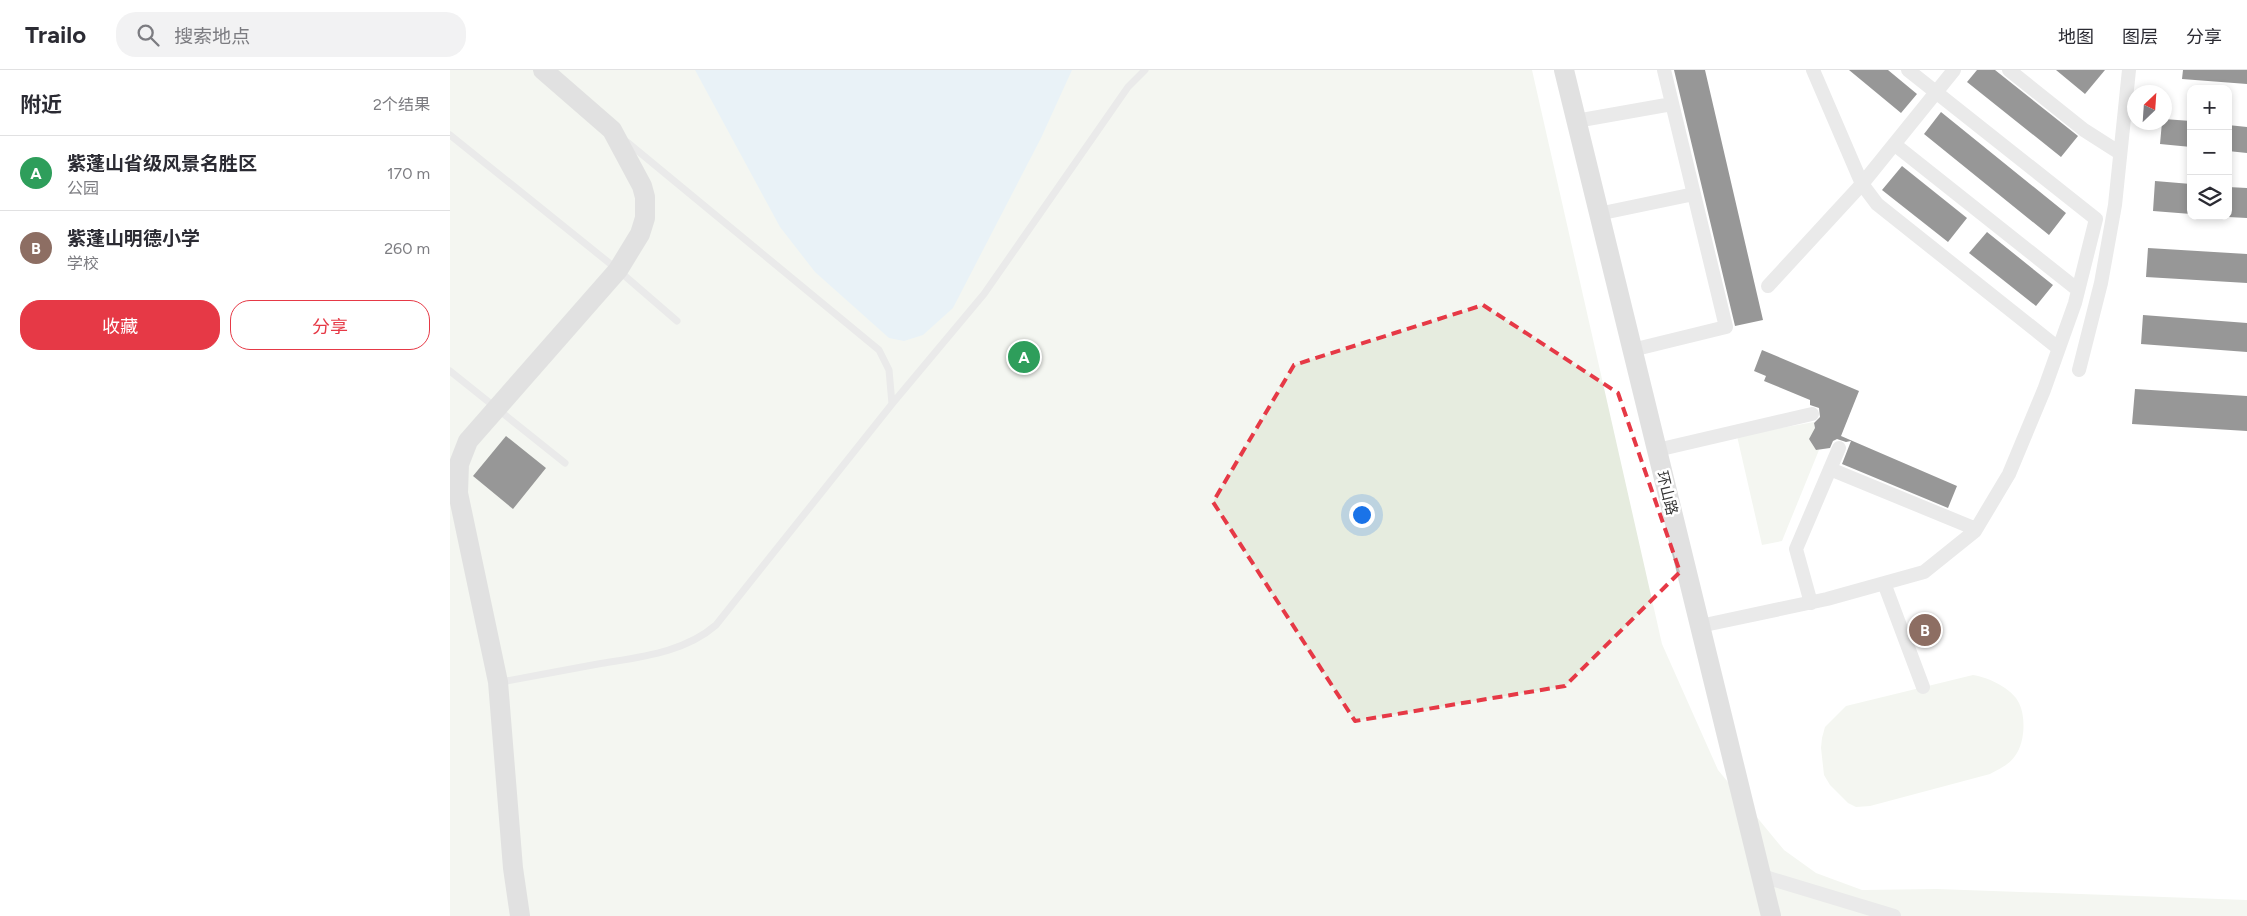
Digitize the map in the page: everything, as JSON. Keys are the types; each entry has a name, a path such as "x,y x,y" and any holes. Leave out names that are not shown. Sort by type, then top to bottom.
{"street":[{"path":"520,916 513,868 498,682 458,493 457,476 460,457 468,441 618,270 640,234 644,218 645,197 642,186 612,130 543,70"},
{"name":"环山路","path":"1564,70 1772,916"},
{"path":"1632,350 1726,327 1664,70"},
{"path":"1813,70 1862,184 1877,204 2058,348"},
{"path":"1700,626 1811,603 1924,572 1976,529 2009,474 2044,390 2078,290 2096,219 1908,70"},
{"path":"1768,286 1862,184 1954,70"},
{"path":"2009,70 2084,130 2120,153"},
{"path":"2079,370 2101,283 2115,205 2128,70"},
{"path":"1576,121 1672,104"},
{"path":"1894,144 2078,290"},
{"path":"1598,214 1694,194"},
{"path":"1657,450 1812,414"},
{"path":"1811,603 1796,549 1839,448"},
{"path":"1830,469 1976,529"},
{"path":"1884,583 1923,687"},
{"path":"1762,876 1894,916"}],"lane":[{"path":"498,682 648,655 690,643 705,636 716,626 892,404 984,294 1128,87 1145,70"},
{"path":"612,130 879,350 889,370 892,404"},
{"path":"450,135 618,270 677,321"},
{"path":"450,371 565,463"}],"highlighted area":[{"path":"1483,305 1618,393 1680,572 1565,686 1355,721 1213,502 1294,365"}],"shaded area":[{"path":"450,70 1532,70 1662,644 1718,770 1784,850 1816,873 1862,890 1937,889 2247,900 2247,916 450,916"},
{"path":"1814,422 1815,430 1809,439 1816,450 1819,450 1782,541 1762,545 1737,436"},
{"path":"1973,675 1993,681 2011,693 2019,703 2023,715 2023,737 2018,751 2007,764 1990,774 1870,806 1856,807 1848,803 1830,785 1824,775 1821,748 1822,738 1825,727 1846,706"}],"water":[{"path":"695,70 1072,70 1041,138 953,308 923,335 904,341 889,338 815,272 780,227"}],"building":[{"path":"1674,70 1705,70 1763,320 1735,326"},
{"path":"1849,70 1888,70 1917,94 1901,113"},
{"path":"1977,70 1995,70 2078,136 2061,157 1967,82"},
{"path":"2056,70 2105,70 2085,94"},
{"path":"2183,70 2247,70 2247,84 2182,79"},
{"path":"1941,112 2066,213 2049,235 1924,134"},
{"path":"2172,120 2187,121 2187,147 2160,144 2161,130 2172,130"},
{"path":"2232,125 2247,127 2247,153 2232,151"},
{"path":"1902,166 1967,218 1948,242 1882,190"},
{"path":"2155,181 2187,184 2187,214 2153,211"},
{"path":"2232,187 2247,188 2247,218 2232,217"},
{"path":"1987,232 2053,285 2036,306 1969,253"},
{"path":"2148,248 2247,254 2247,283 2146,277"},
{"path":"2143,315 2247,323 2247,352 2141,344"},
{"path":"1762,350 1859,391 1841,436 1957,486 1948,508 1842,464 1851,441 1846,442 1837,439 1833,441 1830,448 1816,450 1809,439 1815,428 1814,423 1820,417 1819,408 1810,405 1810,400 1764,381 1766,376 1754,371"},
{"path":"2135,389 2247,396 2247,431 2132,424"},
{"path":"506,436 546,468 513,509 473,476"}],"place":[{"name":"紫蓬山省级风景名胜区","path":"1024,357"},
{"name":"紫蓬山明德小学","path":"1925,630"}]}
